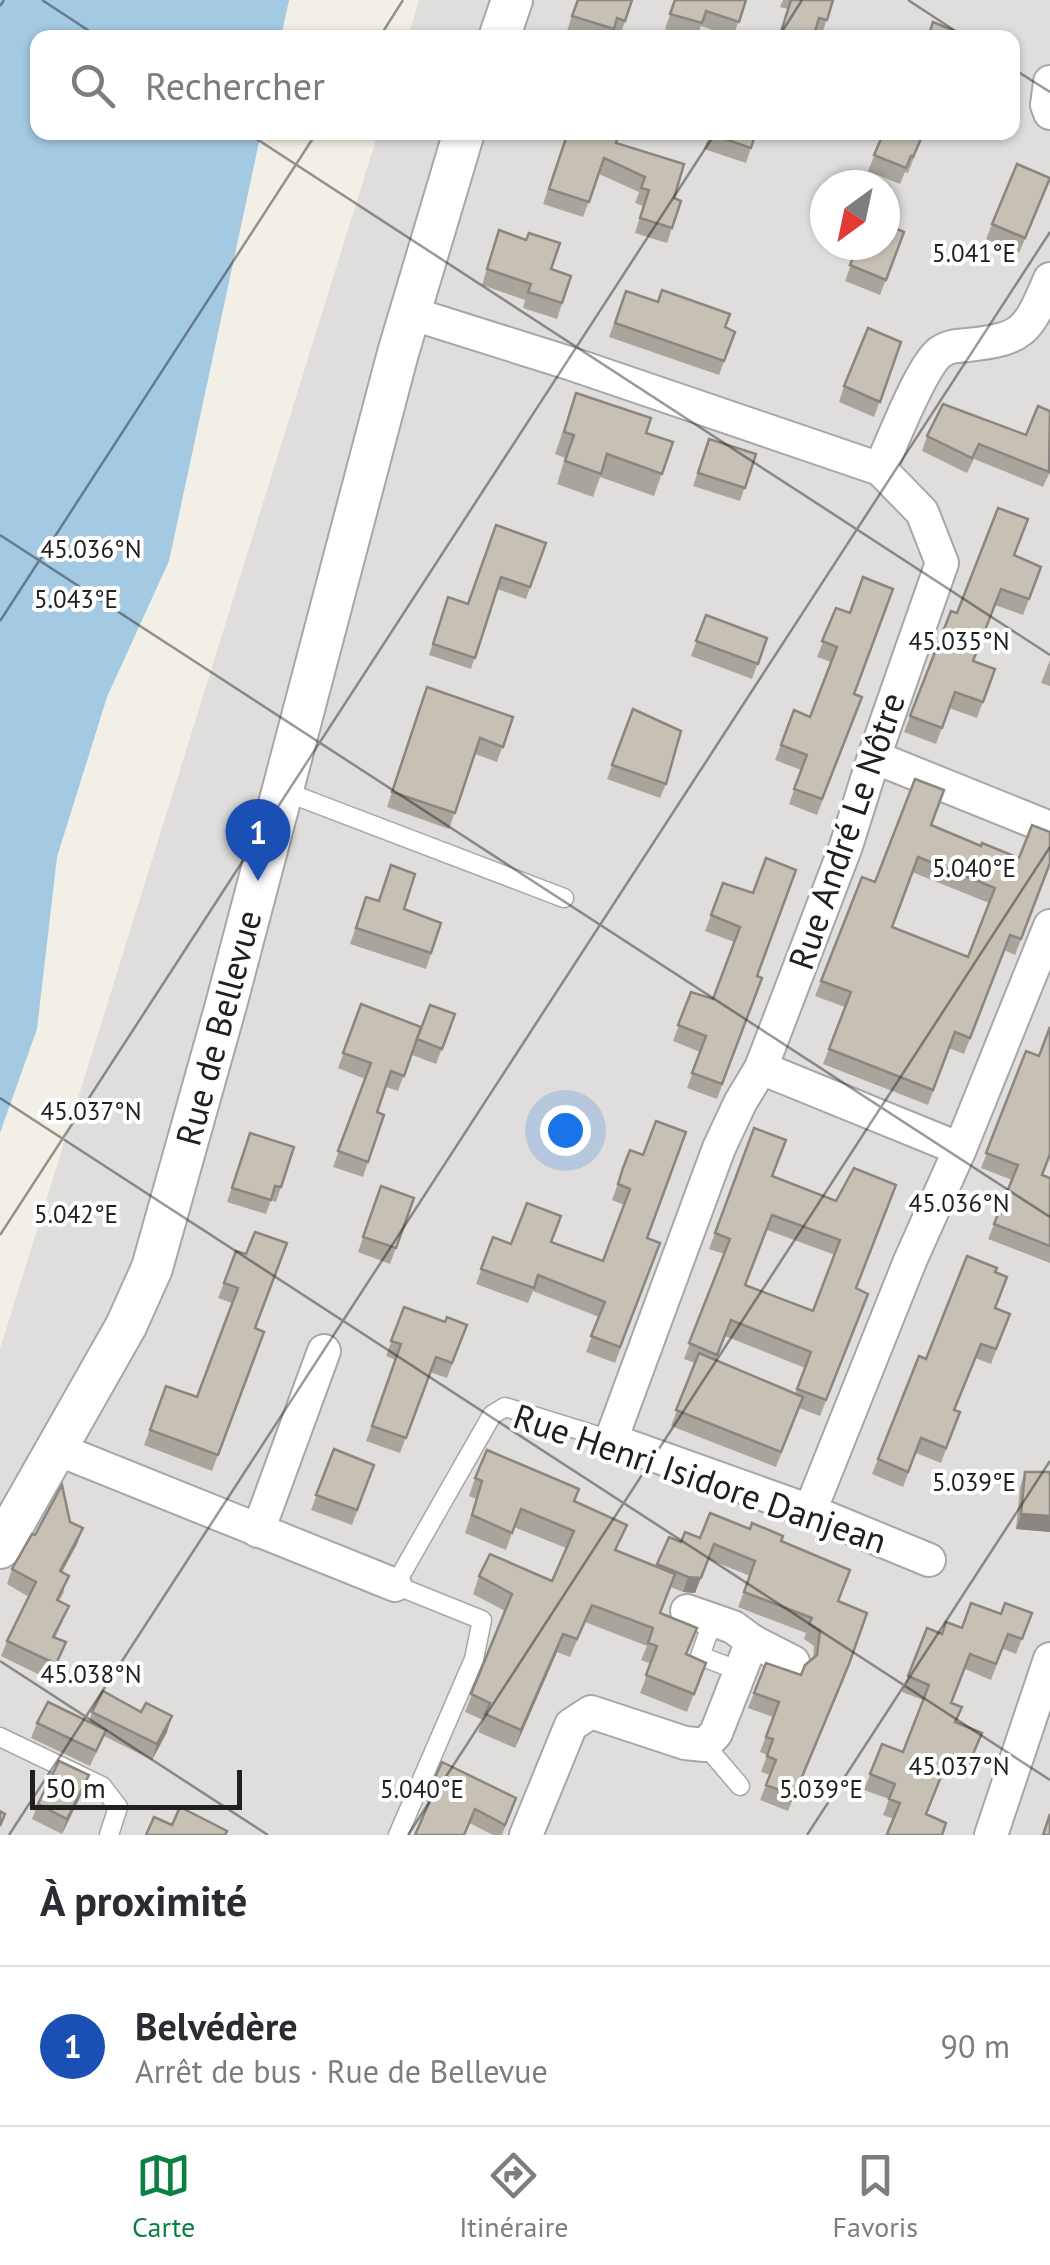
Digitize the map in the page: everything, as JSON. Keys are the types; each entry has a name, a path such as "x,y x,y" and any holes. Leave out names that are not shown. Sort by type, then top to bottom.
{"street":[{"path":"503,30 512,0"},
{"path":"1050,82 1050,113"},
{"name":"Rue de Bellevue","path":"0,1548 126,1326 152,1268 410,313 462,140"},
{"path":"880,469 932,360 949,346 998,342 1014,336 1028,324 1050,279"},
{"name":"Rue André Le Nôtre","path":"410,313 880,469 922,512 942,562 846,846 762,1068 719,1148 610,1440"},
{"path":"874,757 1050,828"},
{"path":"810,1511 1050,926"},
{"path":"762,1068 960,1149"},
{"path":"258,1531 324,1352"},
{"name":"Rue Henri Isidore Danjean","path":"610,1440 810,1511 928,1560"},
{"path":"58,1449 395,1586"},
{"path":"526,1835 570,1725 591,1712 686,1743 705,1745 716,1733 746,1656 734,1627 700,1615"},
{"path":"746,1656 793,1662"},
{"path":"990,1835 1050,1659"}],"lane":[{"path":"281,790 564,898"},
{"name":"Rue Henri Isidore Danjean","path":"395,1586 492,1415 505,1407 610,1440"},
{"path":"395,1586 482,1620 474,1659 398,1835"},
{"path":"0,1737 102,1786 118,1807 109,1835"},
{"path":"705,1745 740,1786"}],"shaded area":[{"path":"419,0 1050,0 1050,1835 0,1835 0,1349 376,140 1020,140 1020,30 410,30"}],"water":[{"path":"0,0 289,0 283,30 30,30 30,140 259,140 169,561 107,697 57,857 37,1029 0,1133"}],"building":[{"path":"578,0 632,0 625,21 617,18 614,29 572,16"},
{"path":"675,0 746,0 739,22 706,11 702,23 670,14"},
{"path":"791,0 833,0 827,20 819,18 815,30 782,30"},
{"path":"933,22 952,30 930,30"},
{"path":"565,140 617,140 616,143 684,164 674,198 681,201 672,228 640,218 649,190 641,188 645,177 604,158 589,202 549,189"},
{"path":"728,140 754,140 751,148"},
{"path":"881,140 920,140 906,168 874,155"},
{"path":"1017,164 1050,178 1025,238 992,224"},
{"path":"499,230 526,240 529,233 560,243 551,269 571,276 562,303 528,292 531,284 487,269"},
{"path":"852,260 894,260 886,280 850,265"},
{"path":"662,290 730,314 725,327 735,332 724,361 615,323 626,291 658,302"},
{"path":"868,328 901,342 880,402 844,386"},
{"path":"576,393 651,418 646,433 673,442 662,474 607,454 601,474 565,461 574,435 564,432"},
{"path":"943,404 1026,435 1038,406 1050,411 1049,472 979,444 972,458 927,436"},
{"path":"709,439 756,454 745,488 698,473"},
{"path":"998,508 1028,519 1014,555 1041,567 1029,599 1001,589 973,661 995,669 983,702 955,692 942,728 910,716 951,611 957,613"},
{"path":"496,525 546,543 530,587 501,577 475,658 433,644 448,597 468,604"},
{"path":"863,577 893,589 854,694 862,697 822,799 794,789 807,755 781,745 794,710 810,717 837,647 822,641 836,608 850,613"},
{"path":"706,615 767,638 758,664 696,641"},
{"path":"427,687 513,717 503,747 480,738 455,813 392,792"},
{"path":"633,709 681,731 666,784 612,765"},
{"path":"915,779 944,790 931,825 981,846 982,843 1019,858 1032,825 1050,832 1050,863 1021,939 1010,935 970,1038 955,1032 933,1090 829,1049 851,992 821,981 862,877 875,882","holes":["918,857 995,888 968,957 892,927"]},
{"path":"766,858 796,870 757,976 762,978 722,1084 692,1073 706,1036 678,1025 691,992 713,999 740,927 711,915 723,883 753,893"},
{"path":"391,865 415,874 404,909 441,923 431,953 356,928 366,897 379,901"},
{"path":"361,1004 421,1027 404,1076 391,1071 377,1112 384,1115 368,1162 338,1151 371,1063 343,1053"},
{"path":"430,1005 455,1014 442,1049 417,1039"},
{"path":"1050,1027 1050,1154 1042,1175 1050,1178 1050,1246 994,1224 1018,1165 986,1153 1026,1051 1039,1056"},
{"path":"656,1121 686,1132 647,1238 660,1243 620,1347 591,1336 605,1302 538,1275 534,1288 481,1269 493,1237 511,1244 527,1203 561,1216 551,1242 603,1261 630,1189 618,1184 623,1168 630,1150 643,1155"},
{"path":"754,1128 786,1140 772,1176 836,1201 854,1168 896,1185 856,1288 868,1294 826,1400 797,1389 811,1352 731,1320 717,1355 689,1343 730,1239 715,1233","holes":["772,1215 840,1240 813,1311 745,1285"]},
{"path":"250,1133 294,1147 281,1187 275,1186 271,1200 232,1188"},
{"path":"381,1186 414,1198 396,1248 363,1237"},
{"path":"255,1232 287,1243 255,1328 264,1332 218,1455 150,1430 166,1386 197,1397 238,1288 224,1283 236,1251 246,1254"},
{"path":"967,1256 997,1268 995,1272 1007,1277 995,1308 1010,1314 996,1349 981,1344 954,1410 960,1412 946,1448 921,1438 908,1472 878,1459 919,1356 926,1359"},
{"path":"404,1307 445,1322 447,1317 467,1325 452,1363 436,1357 406,1438 372,1426 401,1344 391,1341"},
{"path":"699,1353 803,1397 781,1452 676,1410"},
{"path":"334,1449 374,1465 357,1510 316,1495"},
{"path":"487,1450 579,1489 574,1501 627,1525 615,1550 675,1574 660,1613 697,1628 686,1654 706,1663 694,1694 646,1675 657,1646 648,1643 653,1628 592,1605 577,1639 563,1634 521,1730 485,1714 490,1703 471,1694 512,1594 479,1576 490,1554 552,1581 574,1531 521,1509 512,1533 472,1515 482,1481 475,1478"},
{"path":"1025,1472 1050,1472 1050,1516 1021,1514"},
{"path":"62,1485 70,1522 83,1528 60,1571 69,1576 57,1600 69,1606 53,1637 66,1642 56,1664 7,1641 36,1582 12,1569"},
{"path":"710,1513 750,1529 752,1523 783,1536 781,1541 850,1570 838,1601 867,1613 794,1796 766,1785 776,1760 767,1756 773,1739 766,1737 779,1702 754,1693 766,1663 801,1675 805,1665 817,1655 820,1631 809,1624 812,1618 744,1592 755,1561 714,1544 701,1578 657,1564 669,1537 681,1542 685,1532 700,1538"},
{"path":"971,1603 1001,1614 1005,1603 1032,1613 1022,1639 1008,1634 996,1664 970,1654 951,1703 962,1707 955,1722 982,1733 970,1761 950,1754 926,1814 946,1823 942,1835 887,1834 900,1803 889,1799 895,1784 870,1774 882,1744 903,1752 929,1685 908,1676 927,1628 942,1634 946,1622 962,1628"},
{"path":"103,1691 141,1712 146,1703 172,1716 157,1744 92,1712"},
{"path":"48,1702 106,1730 96,1751 37,1723"},
{"path":"59,1761 89,1775 67,1819 38,1804"},
{"path":"442,1762 516,1798 505,1825 475,1809 464,1835 415,1835"},
{"path":"180,1807 227,1831 225,1835 146,1835 154,1817 172,1825"},
{"path":"1050,1814 1050,1835 1043,1835"}],"place":[{"name":"Belvédère","path":"258,881"}]}
